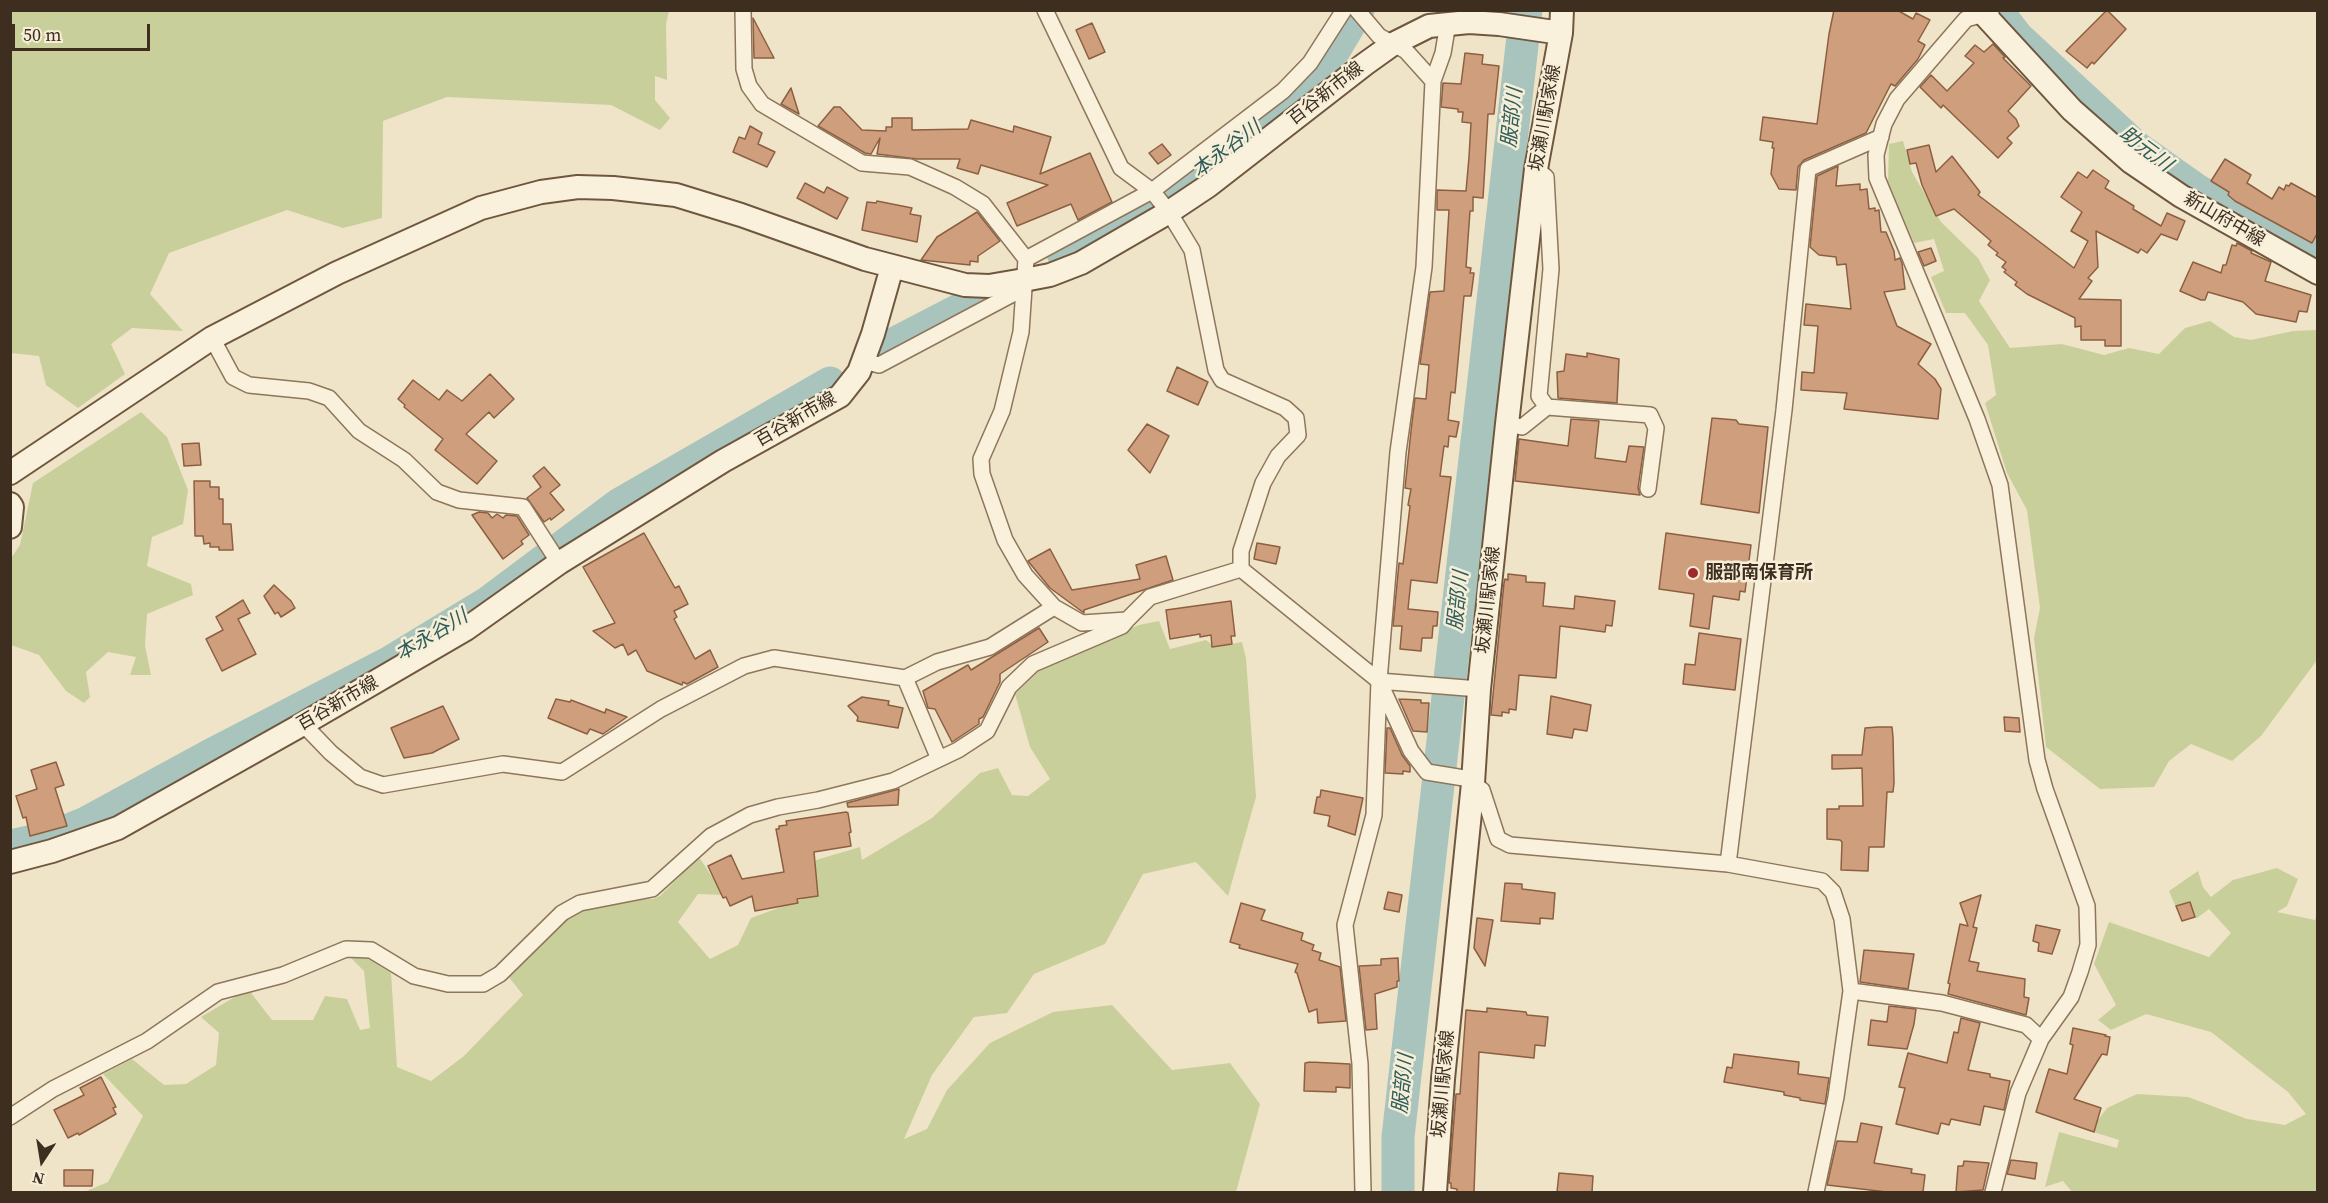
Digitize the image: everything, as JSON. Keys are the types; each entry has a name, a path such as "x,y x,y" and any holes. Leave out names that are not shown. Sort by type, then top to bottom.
{"main road":[{"name":"坂瀬川駅家線","path":"1435,1192 1464,780 1473,689 1507,424 1536,169 1561,33 1562,10"},
{"name":"新山府中線","path":"1986,12 2072,110 2132,162 2181,196 2318,273"},
{"name":"百谷新市線","path":"10,862 52,851 118,828 465,630 559,563 723,461 840,396 859,372 891,267 965,285 989,286 1025,276 1050,275 1081,264 1208,186 1365,64 1386,40 1429,26 1448,23 1498,24 1561,33"},
{"path":"10,472 212,338 337,273 481,208 542,192 578,187 613,188 676,195 891,267"},
{"path":"10,504 12,507 10,527"}],"street":[{"path":"743,10 744,69 749,86 762,104 862,163 910,167 956,187 983,204 1025,276 1021,332 1002,411 981,459 982,474 1005,540 1025,575 1053,607 1082,623 1127,620"},
{"path":"1045,10 1121,168 1152,191 1169,212 1192,250 1216,370 1222,380 1285,408 1296,418 1298,435 1278,456 1263,483 1241,551 1241,569"},
{"path":"863,361 879,365 1025,276 1152,191 1283,91 1310,63 1344,10"},
{"path":"1357,10 1386,40 1406,51 1433,81"},
{"path":"1986,12 1966,19 1897,99 1884,124 1876,155 1877,178 1977,419 2000,485 2037,760 2045,789 2087,906 2088,945 2071,997 2041,1039 2018,1093 1993,1192"},
{"path":"1363,1192 1360,1064 1345,925 1374,816 1380,681 1398,452 1424,267 1433,81 1443,53 1448,23"},
{"path":"1728,864 1784,410 1808,169 1881,137"},
{"path":"1536,169 1546,177 1550,246 1551,269 1539,396 1547,406"},
{"path":"212,338 233,377 249,386 309,391 329,398 359,431 404,460 437,492 459,500 524,507 559,563"},
{"path":"1507,424 1522,427 1547,406 1650,415 1656,428 1648,489"},
{"path":"1241,569 1380,681 1411,751 1427,772 1464,780 1482,790 1498,839 1510,845 1728,864 1822,881 1833,892 1842,919 1851,991 1836,1096 1816,1192"},
{"path":"10,1117 53,1089 147,1041 218,992 283,975 346,949 371,950 414,976 448,984 483,984 500,975 562,913 580,903 652,890 711,836 750,815 893,781 939,759 987,731 1009,687 1033,663 1122,626 1150,597 1241,569"},
{"path":"303,724 331,753 360,777 383,785 503,764 562,772 661,709 744,666 774,658 905,678 937,662 990,647 1053,607"},
{"path":"905,678 939,759"},
{"path":"1380,681 1473,689"},
{"path":"1851,991 1942,1003 2026,1025 2041,1039"}],"green space":[{"path":"11,10 669,11 666,24 667,80 655,76 655,100 670,118 660,130 611,105 447,97 383,121 382,218 343,228 287,210 169,253 150,294 183,331 132,328 111,344 125,374 78,408 46,385 39,356 11,353"},
{"path":"1903,141 1912,172 1941,222 1978,258 1990,280 1979,301 2010,348 2062,344 2104,355 2129,348 2159,354 2185,328 2210,321 2234,337 2251,340 2293,331 2317,330 2317,660 2261,736 2232,761 2191,744 2169,761 2154,787 2100,789 2046,747 2034,638 2040,608 2027,510 2007,473 1985,403 1996,395 1988,345 1965,313 1946,313 1931,277 1944,271 1934,239 1914,243 1888,181 1889,144"},
{"path":"141,412 167,437 188,490 183,524 152,537 147,566 191,584 193,595 147,614 145,646 151,675 130,675 136,657 108,652 86,672 90,697 84,703 66,691 39,655 11,645 11,558 20,545 33,483"},
{"path":"1159,621 1170,649 1206,640 1215,647 1242,642 1246,658 1256,797 1228,896 1196,862 1143,874 1105,944 1034,974 1007,1013 974,1017 932,1075 904,1139 927,1129 947,1090 990,1043 1053,1012 1112,1005 1172,1070 1230,1063 1260,1104 1236,1192 84,1192 108,1182 143,1116 103,1074 132,1059 164,1085 186,1084 216,1065 219,1033 201,1017 248,989 272,1020 313,1020 325,996 347,999 360,1030 370,1028 364,971 351,958 365,957 391,973 397,1067 431,1081 464,1056 523,995 508,976 580,906 612,900 653,899 660,896 699,857 724,895 698,894 678,922 710,959 738,945 751,918 811,896 816,860 860,847 862,860 932,818 980,773 998,768 1012,795 1028,796 1050,779 1030,747 1015,694 1045,665 1139,625"},
{"path":"2277,868 2298,879 2287,906 2277,912 2315,920 2317,913 2317,1192 2072,1192 2063,1181 2045,1187 2059,1132 2117,1148 2119,1140 2090,1131 2107,1108 2137,1094 2188,1097 2247,1119 2285,1125 2306,1114 2288,1092 2211,1032 2146,1014 2111,1030 2098,1020 2116,1005 2094,964 2109,922 2209,957 2231,933 2209,909 2197,918 2177,910 2169,891 2198,871 2203,887 2211,897 2233,880"}],"building":[{"path":"1834,10 1897,10 1913,19 1916,13 1930,20 1918,41 1925,45 1918,59 1895,86 1891,84 1866,133 1804,160 1798,167 1796,190 1779,189 1771,174 1773,142 1760,140 1763,117 1817,124"},
{"path":"2107,10 2126,29 2094,64 2092,62 2087,68 2066,51"},
{"path":"753,18 774,58 754,58"},
{"path":"1092,23 1105,52 1089,59 1076,30"},
{"path":"1993,44 2005,57 2003,58 2031,86 2008,111 2019,126 2007,138 2012,143 1998,158 1943,105 1941,108 1920,87 1931,75 1947,91 1974,63 1965,56 1975,45 1984,52"},
{"path":"1465,53 1483,55 1482,64 1499,66 1494,114 1488,114 1483,198 1473,197 1473,211 1470,211 1466,267 1471,268 1470,273 1474,273 1471,296 1464,296 1455,393 1451,392 1448,420 1459,422 1456,437 1449,436 1448,447 1444,446 1440,476 1451,477 1437,583 1411,580 1408,609 1438,612 1437,626 1433,626 1432,638 1422,638 1421,651 1400,649 1402,626 1393,626 1399,563 1403,564 1410,506 1408,505 1411,489 1405,488 1415,398 1426,399 1429,365 1420,364 1430,292 1444,291 1449,210 1437,210 1437,190 1466,191 1471,123 1462,122 1463,112 1458,112 1458,109 1441,107 1443,83 1461,84"},
{"path":"791,88 799,114 781,104"},
{"path":"834,107 840,107 862,130 886,131 886,127 892,127 892,118 912,118 912,130 968,129 971,120 1013,132 1014,126 1051,137 1040,174 1090,153 1112,202 1078,220 1071,204 1017,226 1007,203 1048,185 981,165 978,174 957,168 960,159 917,159 877,154 880,138 871,154 865,153 818,126"},
{"path":"750,126 762,133 758,144 775,152 767,167 733,152 739,137 745,139"},
{"path":"1162,144 1171,155 1158,164 1149,153"},
{"path":"1929,145 1936,172 1952,156 1980,192 1978,195 2074,268 2088,241 2071,231 2082,212 2061,197 2078,172 2087,178 2093,170 2109,181 2105,188 2161,226 2167,213 2185,221 2177,240 2161,234 2147,253 2141,249 2138,253 2096,231 2098,267 2088,278 2092,281 2079,299 2121,300 2121,346 2105,346 2105,340 2081,340 2081,326 2075,327 2075,318 2027,294 2015,285 2017,282 2004,272 2006,270 2002,267 2006,262 1988,245 1991,241 1954,209 1936,216 1922,185 1916,163 1910,164 1907,150"},
{"path":"2225,159 2251,175 2247,183 2272,199 2279,187 2284,190 2286,185 2289,186 2291,183 2318,198 2318,232 2312,243 2235,201 2228,195 2229,192 2211,181"},
{"path":"1838,166 1836,186 1860,184 1860,190 1867,189 1869,209 1879,210 1881,232 1886,232 1894,251 1895,260 1900,258 1902,263 1905,289 1884,292 1897,326 1931,344 1918,364 1935,379 1941,389 1938,419 1844,409 1847,393 1801,390 1802,372 1814,373 1818,326 1804,325 1806,304 1851,309 1846,264 1837,265 1836,257 1819,255 1810,247 1817,176"},
{"path":"805,183 824,193 827,187 848,198 837,219 797,198"},
{"path":"877,201 912,208 910,214 921,216 917,242 862,230 867,202 876,203"},
{"path":"977,212 1000,241 978,256 978,262 970,261 970,265 921,260 937,237"},
{"path":"2237,243 2252,251 2251,253 2271,262 2265,281 2311,295 2307,312 2299,311 2296,322 2256,314 2243,302 2208,292 2205,300 2201,300 2180,291 2193,262 2221,273 2232,245 2236,246"},
{"path":"1931,248 1936,261 1924,266 1918,252"},
{"path":"1587,353 1619,359 1617,403 1558,398 1557,372 1564,371 1566,354 1587,357"},
{"path":"1177,367 1208,382 1198,405 1167,391"},
{"path":"490,374 514,399 494,418 489,412 466,434 497,461 477,484 435,450 443,439 404,407 405,405 398,399 413,380 439,400 447,390 462,401"},
{"path":"1712,418 1736,420 1739,424 1768,427 1759,513 1701,504"},
{"path":"1571,419 1599,421 1595,458 1626,462 1629,446 1644,447 1638,488 1640,495 1515,481 1519,439 1568,446"},
{"path":"1147,424 1169,436 1150,473 1128,450"},
{"path":"199,443 201,465 184,466 182,444"},
{"path":"544,467 560,485 550,493 564,510 551,520 550,518 544,522 527,498 541,487 533,476"},
{"path":"194,481 210,481 210,487 219,487 219,499 223,499 223,524 231,524 233,550 219,550 219,547 210,547 210,543 204,544 203,536 195,536"},
{"path":"479,512 488,513 492,518 497,514 503,518 506,515 517,516 529,535 521,541 523,544 503,559 472,515"},
{"path":"644,533 675,588 679,586 688,604 674,611 677,617 674,619 695,659 710,650 718,667 687,684 683,682 682,685 647,671 636,650 628,655 623,644 615,648 593,631 615,623 583,567"},
{"path":"1666,533 1751,545 1745,592 1740,591 1739,600 1713,596 1709,629 1690,626 1694,594 1659,589"},
{"path":"1257,543 1280,547 1276,564 1254,559"},
{"path":"1050,549 1072,590 1140,579 1136,565 1166,556 1173,580 1084,610 1084,613 1050,588 1028,561"},
{"path":"1508,574 1526,576 1526,582 1545,583 1543,606 1574,609 1575,596 1615,601 1612,626 1606,625 1605,632 1560,626 1556,678 1519,675 1516,710 1509,709 1509,713 1502,712 1502,716 1491,715 1504,583 1505,579 1508,580"},
{"path":"274,585 295,608 281,617 278,612 275,614 264,596"},
{"path":"243,600 250,613 238,619 256,654 222,671 206,639 223,630 216,617"},
{"path":"1231,601 1235,636 1231,636 1232,644 1212,647 1211,635 1200,637 1200,634 1170,639 1166,610"},
{"path":"1039,628 1048,642 1000,674 1000,682 983,717 979,719 979,724 952,742 935,709 928,708 923,691 968,665 971,670"},
{"path":"1699,633 1741,639 1735,690 1683,684 1685,664 1695,665"},
{"path":"1551,696 1591,705 1587,731 1574,729 1572,738 1547,734"},
{"path":"862,697 889,701 888,705 903,708 898,728 857,721 858,717 848,706"},
{"path":"556,699 570,702 571,700 605,713 606,709 627,717 603,734 590,729 587,734 548,718"},
{"path":"1399,699 1421,700 1421,703 1429,703 1427,732 1413,731"},
{"path":"443,706 459,739 432,753 404,758 391,728"},
{"path":"2004,717 2019,718 2020,732 2005,731"},
{"path":"1892,727 1893,737 1894,783 1893,792 1887,792 1884,847 1869,847 1868,871 1841,870 1842,842 1827,839 1827,809 1839,809 1839,806 1863,806 1862,768 1832,769 1832,755 1862,755 1865,728"},
{"path":"1387,728 1390,728 1402,755 1410,766 1410,772 1385,773"},
{"path":"56,762 64,785 55,788 67,826 30,836 26,817 23,818 16,796 37,789 31,770"},
{"path":"899,789 898,805 848,807 847,803"},
{"path":"1321,790 1363,798 1355,835 1328,826 1330,816 1314,813"},
{"path":"846,812 851,832 849,833 851,846 814,852 818,896 797,899 798,903 755,911 752,896 730,906 726,897 723,898 708,866 731,855 742,879 784,872 776,829 779,829 779,826 787,825 786,821"},
{"path":"1505,883 1522,884 1522,889 1555,893 1553,919 1540,918 1540,924 1501,921"},
{"path":"1388,892 1402,895 1399,912 1384,909"},
{"path":"1981,895 1973,927 1977,928 1969,961 1979,963 1977,971 2025,979 2024,997 2029,998 2026,1015 1948,994 1950,984 1948,983 1960,924 1968,926 1960,903"},
{"path":"2190,902 2195,917 2182,921 2176,906"},
{"path":"1241,903 1265,910 1261,920 1303,933 1301,940 1314,945 1312,950 1321,953 1319,960 1340,967 1346,1021 1318,1023 1317,1009 1309,1012 1295,972 1298,964 1239,948 1240,945 1230,942"},
{"path":"1477,918 1493,920 1485,966 1474,948"},
{"path":"2036,925 2060,930 2052,954 2038,951 2039,943 2033,941"},
{"path":"1864,950 1914,954 1908,989 1860,982"},
{"path":"1398,958 1397,987 1375,994 1377,1029 1366,1030 1359,966 1381,965 1381,959"},
{"path":"1889,1006 1916,1009 1907,1049 1868,1045 1871,1020 1887,1022"},
{"path":"1487,1008 1548,1017 1545,1046 1535,1045 1534,1058 1479,1052 1474,1192 1457,1192 1457,1189 1451,1188 1451,1183 1449,1183 1456,1094 1460,1094 1466,1010 1487,1012"},
{"path":"1961,1018 1980,1023 1968,1070 2010,1081 2004,1110 1984,1106 1980,1125 1951,1119 1949,1125 1941,1123 1938,1134 1896,1124 1905,1088 1899,1087 1908,1053 1947,1063 1954,1032 1958,1033"},
{"path":"2073,1028 2110,1037 2107,1055 2102,1054 2074,1099 2101,1108 2094,1132 2036,1112 2049,1069 2067,1074 2073,1045 2070,1044"},
{"path":"1734,1054 1799,1062 1798,1074 1829,1078 1825,1104 1800,1100 1800,1098 1784,1095 1784,1092 1724,1082 1727,1067 1732,1068"},
{"path":"1305,1063 1350,1064 1350,1088 1336,1087 1336,1092 1304,1091"},
{"path":"101,1077 116,1107 113,1108 116,1114 79,1135 78,1133 68,1138 54,1110 84,1095 80,1088"},
{"path":"1861,1123 1882,1127 1874,1163 1912,1169 1911,1173 1925,1175 1923,1192 1887,1192 1827,1185 1837,1141 1857,1142"},
{"path":"2011,1160 2037,1163 2035,1179 2007,1174"},
{"path":"1964,1161 1989,1163 1983,1190 1956,1192 1958,1166 1963,1166"},
{"path":"64,1170 93,1170 92,1186 64,1186"},
{"path":"1559,1173 1593,1176 1592,1192 1557,1192"}],"waterway":[{"name":"本永谷川","path":"1063,253 1146,209 1296,98 1333,52 1358,10"},
{"name":"服部川","path":"1398,1192 1398,1137 1526,10"},
{"name":"助元川","path":"1996,10 2017,37 2137,148 2195,189 2252,224 2318,257"},
{"name":"本永谷川","path":"888,347 969,305"},
{"name":"本永谷川","path":"10,846 51,837 86,823 387,664 489,602 620,504 830,383"}],"place":[{"name":"服部南保育所","path":"1693,573"}]}
